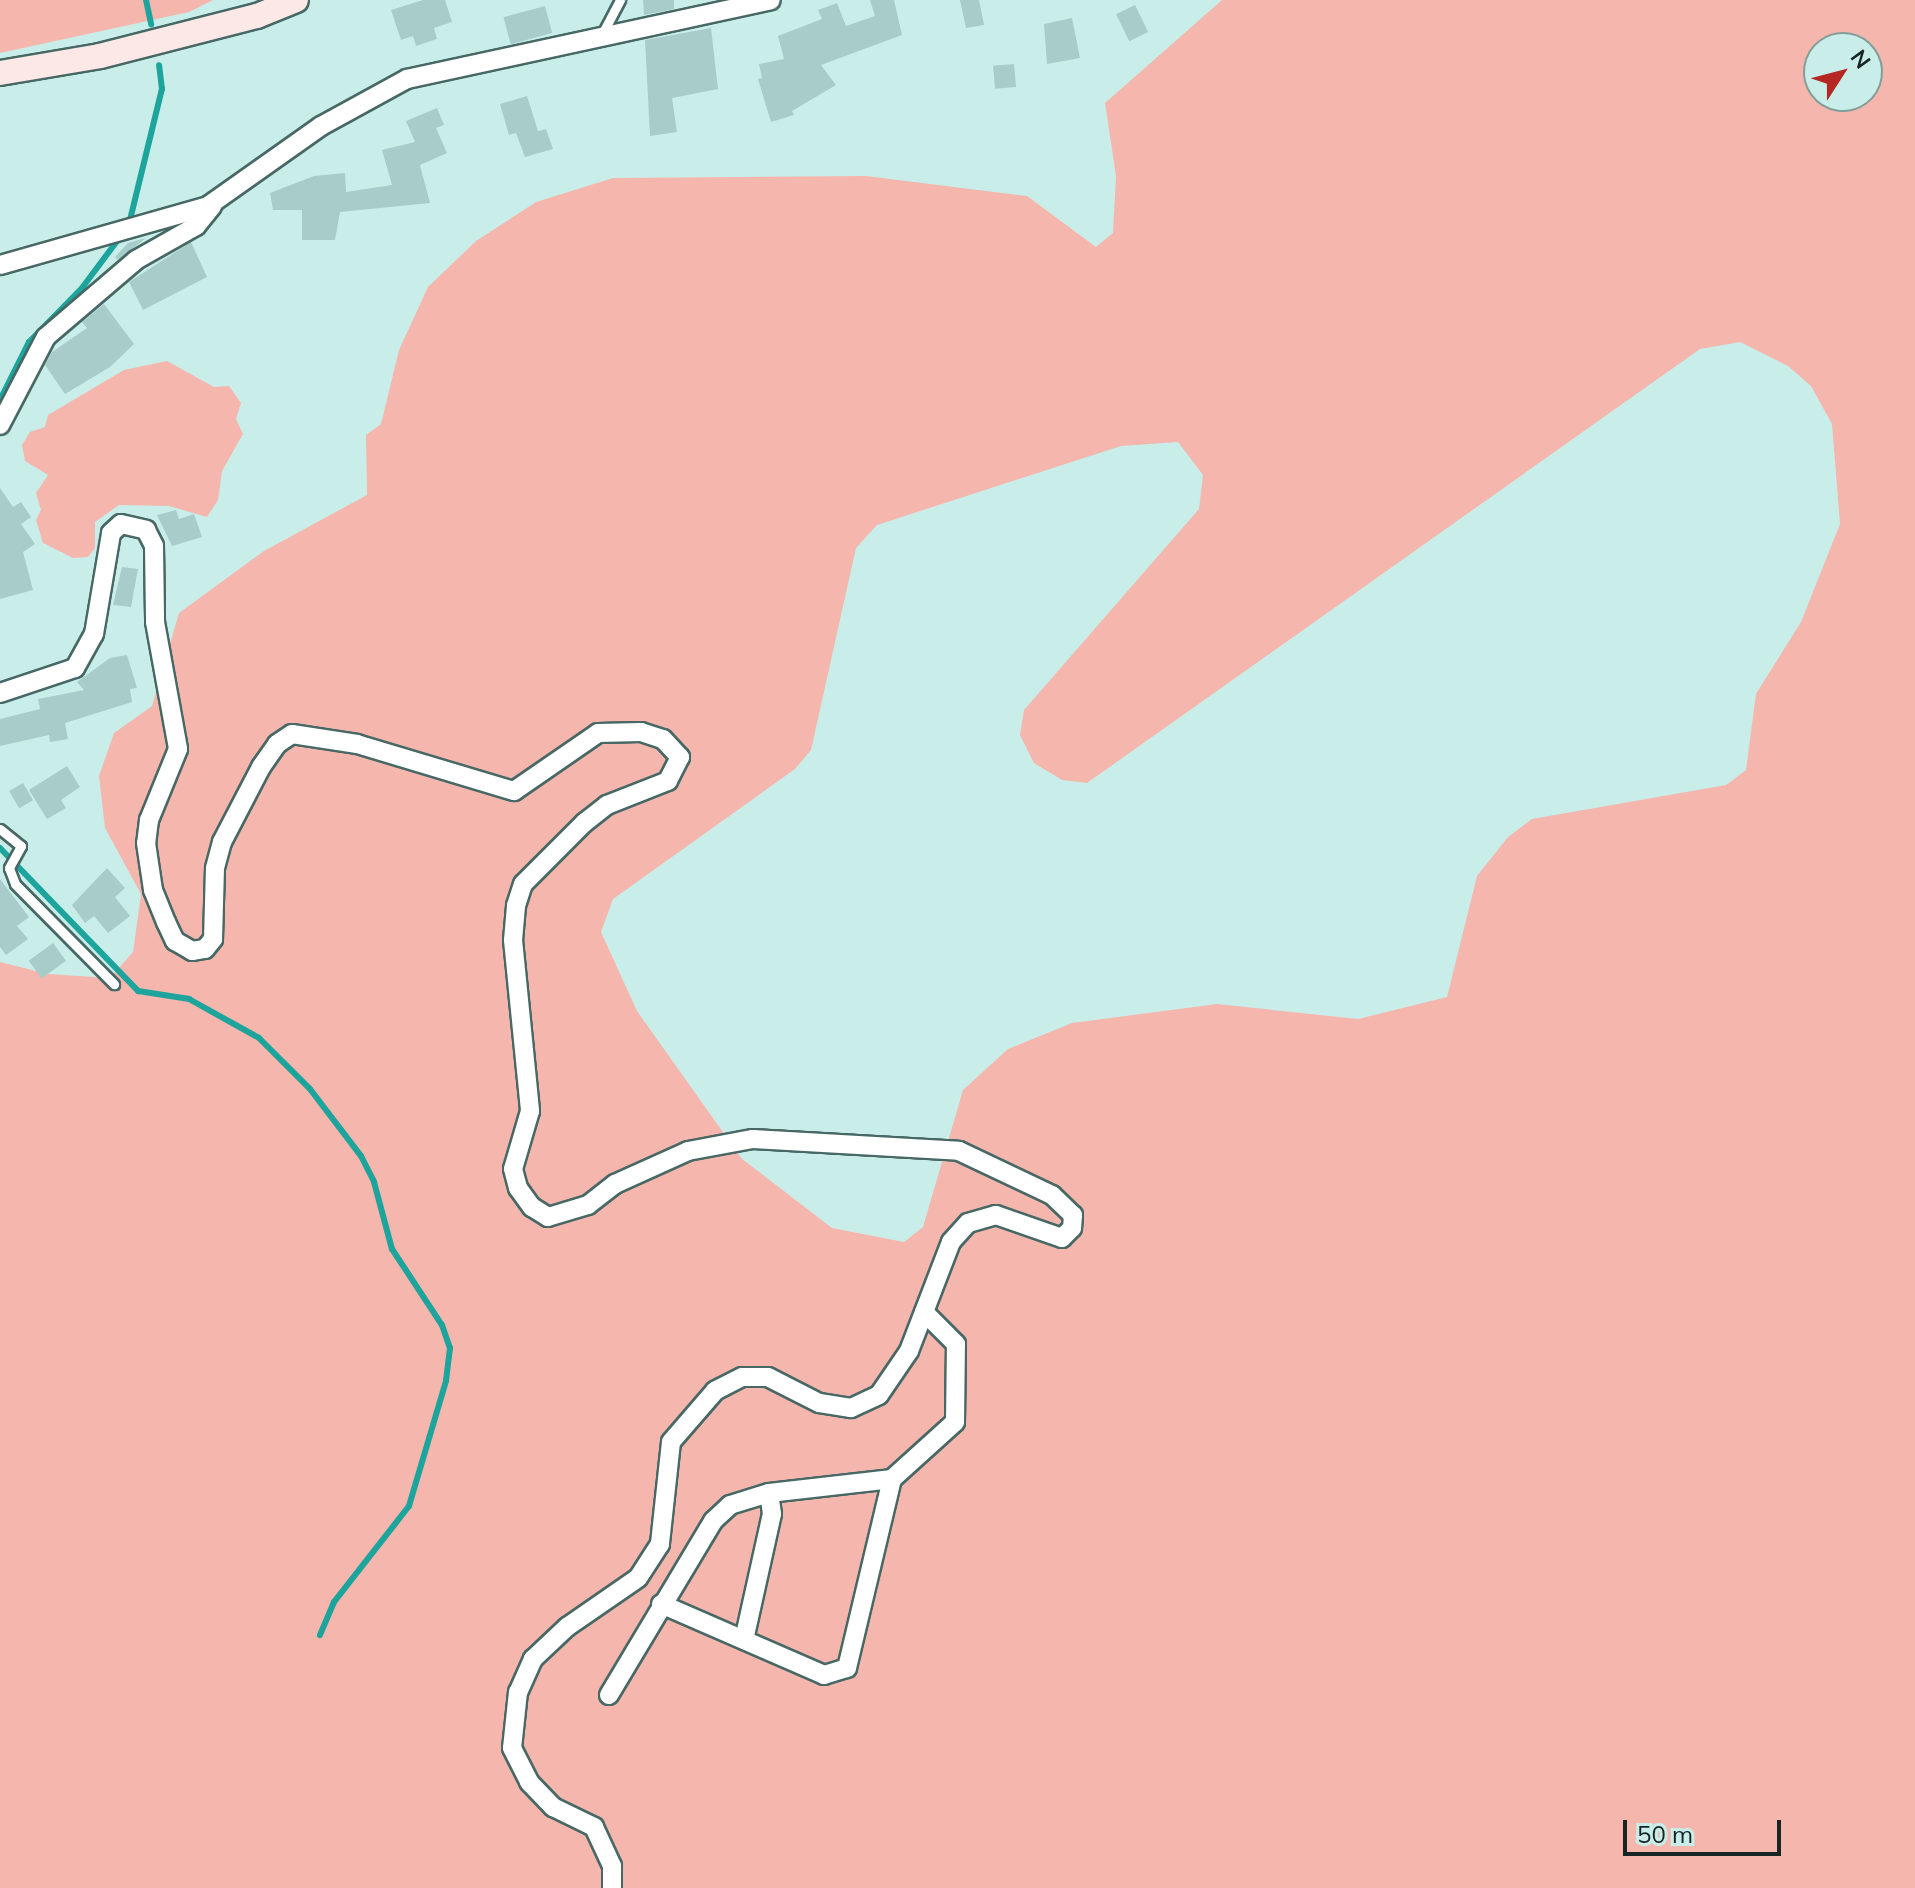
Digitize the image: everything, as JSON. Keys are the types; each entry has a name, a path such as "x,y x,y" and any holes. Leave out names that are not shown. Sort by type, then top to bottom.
{"main road":[{"path":"0,73 100,56 257,16 296,0"}],"street":[{"path":"0,265 124,232 216,200 334,118 407,79 771,0"},
{"path":"0,425 46,337 136,260 196,226 216,200"},
{"path":"0,693 75,668 94,634 111,533 121,524 146,530 154,546 155,622 178,749 149,820 146,843 153,890 166,922 175,941 192,951 205,949 213,939 215,868 222,842 261,767 277,744 292,734 357,744 514,791 598,733 641,732 663,739 680,757 668,781 607,805 584,823 523,884 516,906 514,953 530,1111 513,1169 518,1188 532,1207 548,1217 588,1205 615,1184 688,1151 753,1139 959,1151 1052,1195 1073,1215 1072,1228 1062,1238 996,1215 968,1223 951,1242 924,1312 894,1376 879,1395 851,1408 819,1403 768,1377 742,1377 715,1391 671,1442 660,1544 638,1578 567,1627 533,1659 518,1692 512,1748 529,1782 553,1807 594,1827 612,1866 612,1888"},
{"path":"661,1604 824,1675 847,1668 892,1479 955,1422 956,1344 924,1312"},
{"path":"609,1695 713,1521 730,1505 769,1493 892,1479"},
{"path":"744,1640 772,1514 769,1493"}],"lane":[{"path":"601,37 620,0"},
{"path":"0,829 18,841 20,854 9,868 15,884 114,984"}],"shaded area":[{"path":"0,0 213,0 189,12 0,53"},
{"path":"1222,0 1915,0 1915,1888 0,1888 0,962 48,974 110,978 133,952 141,894 105,828 99,776 114,733 152,706 179,613 264,551 367,495 366,435 381,424 399,350 428,287 476,241 536,202 613,178 866,176 1027,196 1096,247 1113,233 1116,176 1105,103","holes":["1740,342 1788,366 1811,386 1832,424 1840,524 1801,622 1756,694 1746,770 1726,785 1532,819 1508,837 1477,876 1447,997 1358,1019 1217,1004 1072,1023 1008,1049 963,1090 923,1227 904,1242 832,1228 742,1159 637,1011 601,932 613,899 795,769 811,750 856,548 877,525 1121,446 1178,442 1203,475 1199,509 1024,710 1020,735 1034,763 1062,780 1087,783 1700,349"]},
{"path":"167,361 214,387 229,386 241,403 236,419 243,434 222,471 218,500 207,517 169,506 119,505 95,522 95,548 88,557 73,558 43,543 36,520 41,510 36,493 48,475 25,461 22,445 30,432 45,427 48,415 124,370"}],"building":[{"path":"423,0 445,0 452,22 434,28 437,39 416,46 413,36 401,40 391,10"},
{"path":"643,0 674,0 674,9 644,15"},
{"path":"870,0 894,0 902,35 821,65 836,85 792,111 794,115 771,122 758,79 762,78 759,64 784,59 778,36 822,19 818,10 837,3 846,26 875,16"},
{"path":"960,0 979,0 984,25 966,28"},
{"path":"1135,5 1148,32 1129,41 1116,14"},
{"path":"545,6 552,33 511,44 503,17"},
{"path":"1072,18 1080,58 1047,64 1044,24"},
{"path":"711,28 718,89 672,98 677,132 650,136 645,40"},
{"path":"1014,64 1016,87 995,89 993,66"},
{"path":"527,96 538,131 546,129 553,149 525,157 516,133 509,135 500,104"},
{"path":"437,108 444,125 436,128 447,153 420,165 430,203 340,212 335,240 302,240 302,210 273,210 270,193 314,176 345,173 346,192 392,185 382,150 415,142 406,121"},
{"path":"146,238 118,260 115,257 128,243"},
{"path":"191,242 207,277 143,310 129,282"},
{"path":"104,304 134,344 110,367 65,394 45,365 52,352 87,328 82,322"},
{"path":"0,488 13,507 21,502 31,517 21,524 35,544 23,552 33,590 0,599"},
{"path":"176,510 179,519 194,514 202,537 172,546 157,515"},
{"path":"122,567 138,569 131,607 113,605"},
{"path":"127,655 137,688 130,689 132,702 65,723 68,739 50,742 49,735 0,746 0,719 40,709 38,699 84,690 77,682 110,658"},
{"path":"67,766 80,787 61,800 66,808 47,819 29,790"},
{"path":"23,783 33,800 19,808 9,791"},
{"path":"107,868 125,888 115,897 130,916 108,933 94,916 85,923 72,905"},
{"path":"0,879 29,917 17,926 28,939 6,955 0,947"},
{"path":"53,943 66,961 42,978 29,961"}],"waterway":[{"path":"146,0 151,24"},
{"path":"129,224 162,89 159,65"},
{"path":"0,400 29,342 82,288 120,237"},
{"path":"0,848 138,991 189,999 259,1038 310,1089 361,1156 374,1182 392,1249 442,1325 450,1348 446,1381 409,1506 334,1602 320,1635"}]}
